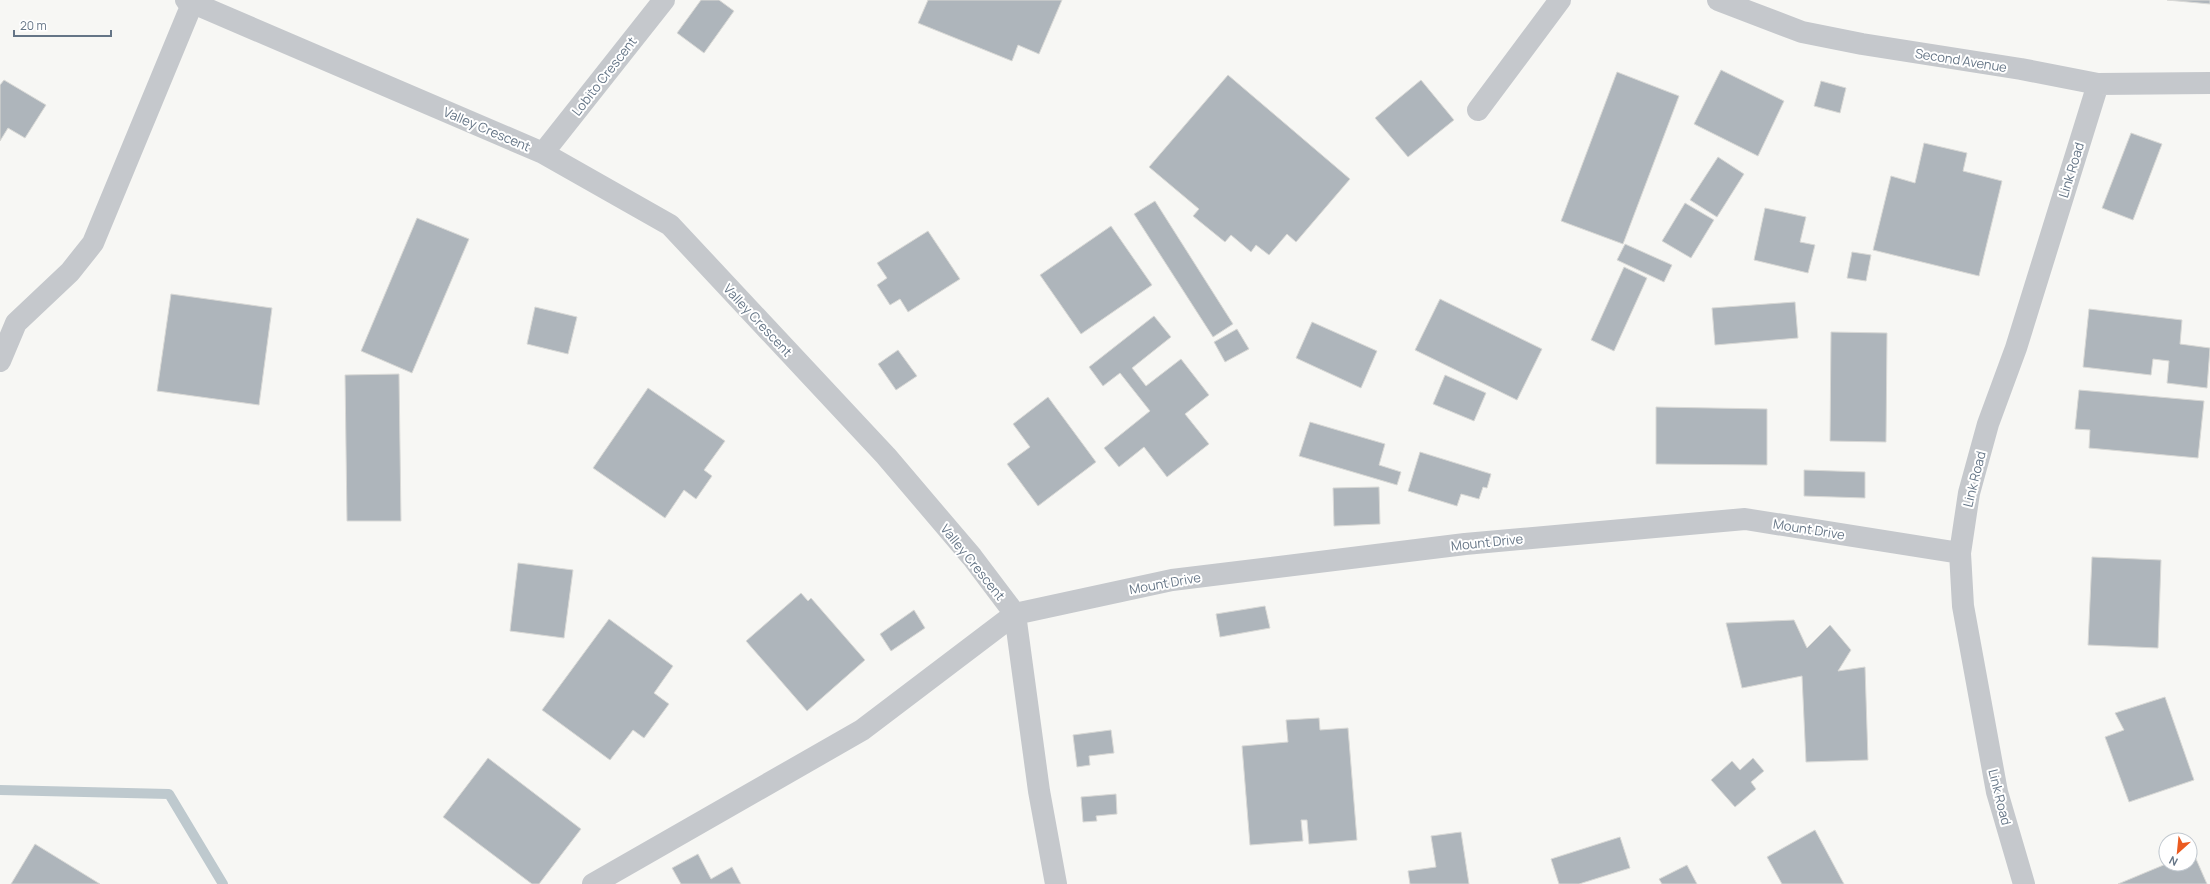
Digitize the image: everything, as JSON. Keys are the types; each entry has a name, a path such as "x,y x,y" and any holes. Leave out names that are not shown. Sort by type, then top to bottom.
{"street":[{"name":"Lobito Crescent","path":"543,153 664,0"},
{"path":"1478,110 1560,0"},
{"name":"Second Avenue","path":"1718,0 1810,33 1862,44 2021,69 2098,84 2210,83"},
{"name":"Valley Crescent","path":"189,2 543,153 670,225 886,456 972,557 1015,614 1039,791 1056,884"},
{"path":"0,361 16,323 70,272 93,243 189,2"},
{"name":"Link Road","path":"2024,884 1997,792 1963,606 1960,553 1969,493 1988,424 2016,348 2098,84"},
{"name":"Mount Drive","path":"1015,614 1172,580 1465,544 1745,519 1960,553"},
{"path":"594,884 862,730 1015,614"}],"building":[{"path":"701,0 719,0 734,11 704,53 677,33"},
{"path":"928,0 1062,0 1039,54 1018,45 1012,61 918,23"},
{"path":"2167,0 2210,0 2210,4"},
{"path":"1721,70 1784,101 1758,156 1694,124"},
{"path":"1617,72 1679,96 1623,244 1561,221"},
{"path":"1228,75 1350,179 1296,242 1287,234 1269,255 1256,245 1251,252 1231,235 1225,242 1193,216 1199,209 1149,167"},
{"path":"4,80 46,105 25,138 8,128 0,141 0,85"},
{"path":"1421,80 1454,120 1408,157 1375,118"},
{"path":"1821,81 1846,88 1840,113 1814,106"},
{"path":"2131,133 2162,144 2133,220 2102,208"},
{"path":"1924,143 1967,153 1963,171 2002,181 1979,276 1873,250 1891,176 1915,183"},
{"path":"1718,157 1744,174 1717,217 1690,200"},
{"path":"1155,201 1233,324 1213,337 1134,214"},
{"path":"1685,203 1714,220 1691,258 1662,241"},
{"path":"1765,208 1806,217 1800,242 1815,245 1808,273 1754,260"},
{"path":"417,218 469,239 412,373 361,351"},
{"path":"1111,226 1152,285 1081,334 1040,275"},
{"path":"928,231 960,279 908,312 900,299 890,305 877,285 887,278 877,263"},
{"path":"1625,244 1672,265 1664,282 1617,260"},
{"path":"1852,252 1871,255 1866,281 1847,278"},
{"path":"1624,267 1647,278 1614,351 1591,340"},
{"path":"171,294 272,308 259,405 157,391"},
{"path":"1440,299 1542,349 1517,400 1415,350"},
{"path":"1795,302 1798,338 1715,345 1712,308"},
{"path":"535,307 577,317 568,354 527,344"},
{"path":"2089,309 2182,320 2180,344 2210,348 2207,388 2167,383 2169,361 2153,359 2151,375 2083,367"},
{"path":"1154,316 1171,337 1132,368 1146,386 1181,359 1209,395 1185,414 1209,444 1167,477 1144,447 1119,467 1104,448 1150,411 1120,373 1103,386 1089,367"},
{"path":"1312,322 1377,351 1361,388 1296,358"},
{"path":"1237,329 1249,349 1225,362 1214,342"},
{"path":"1831,332 1887,333 1886,442 1830,441"},
{"path":"898,350 917,376 896,390 878,364"},
{"path":"399,374 401,521 347,521 345,375"},
{"path":"1445,375 1486,393 1474,421 1433,404"},
{"path":"648,388 725,441 704,470 712,476 696,499 684,490 665,518 593,468"},
{"path":"2079,390 2204,401 2198,458 2089,448 2090,430 2075,429"},
{"path":"1048,397 1096,462 1038,506 1007,464 1030,447 1013,424"},
{"path":"1656,407 1767,409 1767,465 1656,464"},
{"path":"1310,422 1385,444 1379,465 1401,472 1397,485 1299,456"},
{"path":"1420,452 1491,474 1487,488 1483,487 1479,499 1461,494 1457,506 1408,491"},
{"path":"1804,470 1865,472 1865,498 1804,496"},
{"path":"1379,487 1380,524 1334,526 1333,488"},
{"path":"2092,557 2161,560 2158,648 2088,645"},
{"path":"518,563 573,570 564,638 510,631"},
{"path":"801,593 808,601 811,598 865,660 807,711 746,641"},
{"path":"1265,606 1270,628 1220,637 1216,614"},
{"path":"914,610 925,628 891,651 880,634"},
{"path":"609,619 673,666 654,693 669,704 644,738 633,730 610,760 542,710"},
{"path":"1794,620 1807,648 1830,625 1851,650 1838,671 1865,667 1868,760 1806,762 1802,676 1742,688 1726,623"},
{"path":"2165,697 2194,780 2129,802 2105,737 2124,730 2115,713"},
{"path":"1319,718 1320,730 1348,728 1357,840 1309,844 1307,820 1301,820 1303,841 1250,845 1242,746 1288,742 1286,720"},
{"path":"1111,730 1114,753 1089,756 1090,765 1077,767 1073,735"},
{"path":"488,758 581,829 539,884 532,884 443,817"},
{"path":"1753,758 1764,771 1751,782 1756,789 1735,807 1711,780 1732,761 1740,770"},
{"path":"1116,794 1117,814 1096,816 1097,821 1083,822 1081,797"},
{"path":"1815,830 1844,884 1782,884 1767,857"},
{"path":"1461,832 1469,884 1410,884 1408,871 1436,867 1431,836"},
{"path":"1620,837 1630,868 1579,884 1559,884 1551,859"},
{"path":"35,844 100,884 11,884"},
{"path":"698,854 711,879 732,867 741,884 681,884 672,868"},
{"path":"2198,863 2207,884 2118,884 2158,867 2158,872 2198,872"},
{"path":"1687,865 1697,884 1662,884 1659,879"}],"waterway":[{"path":"0,790 169,794 223,884"}]}
